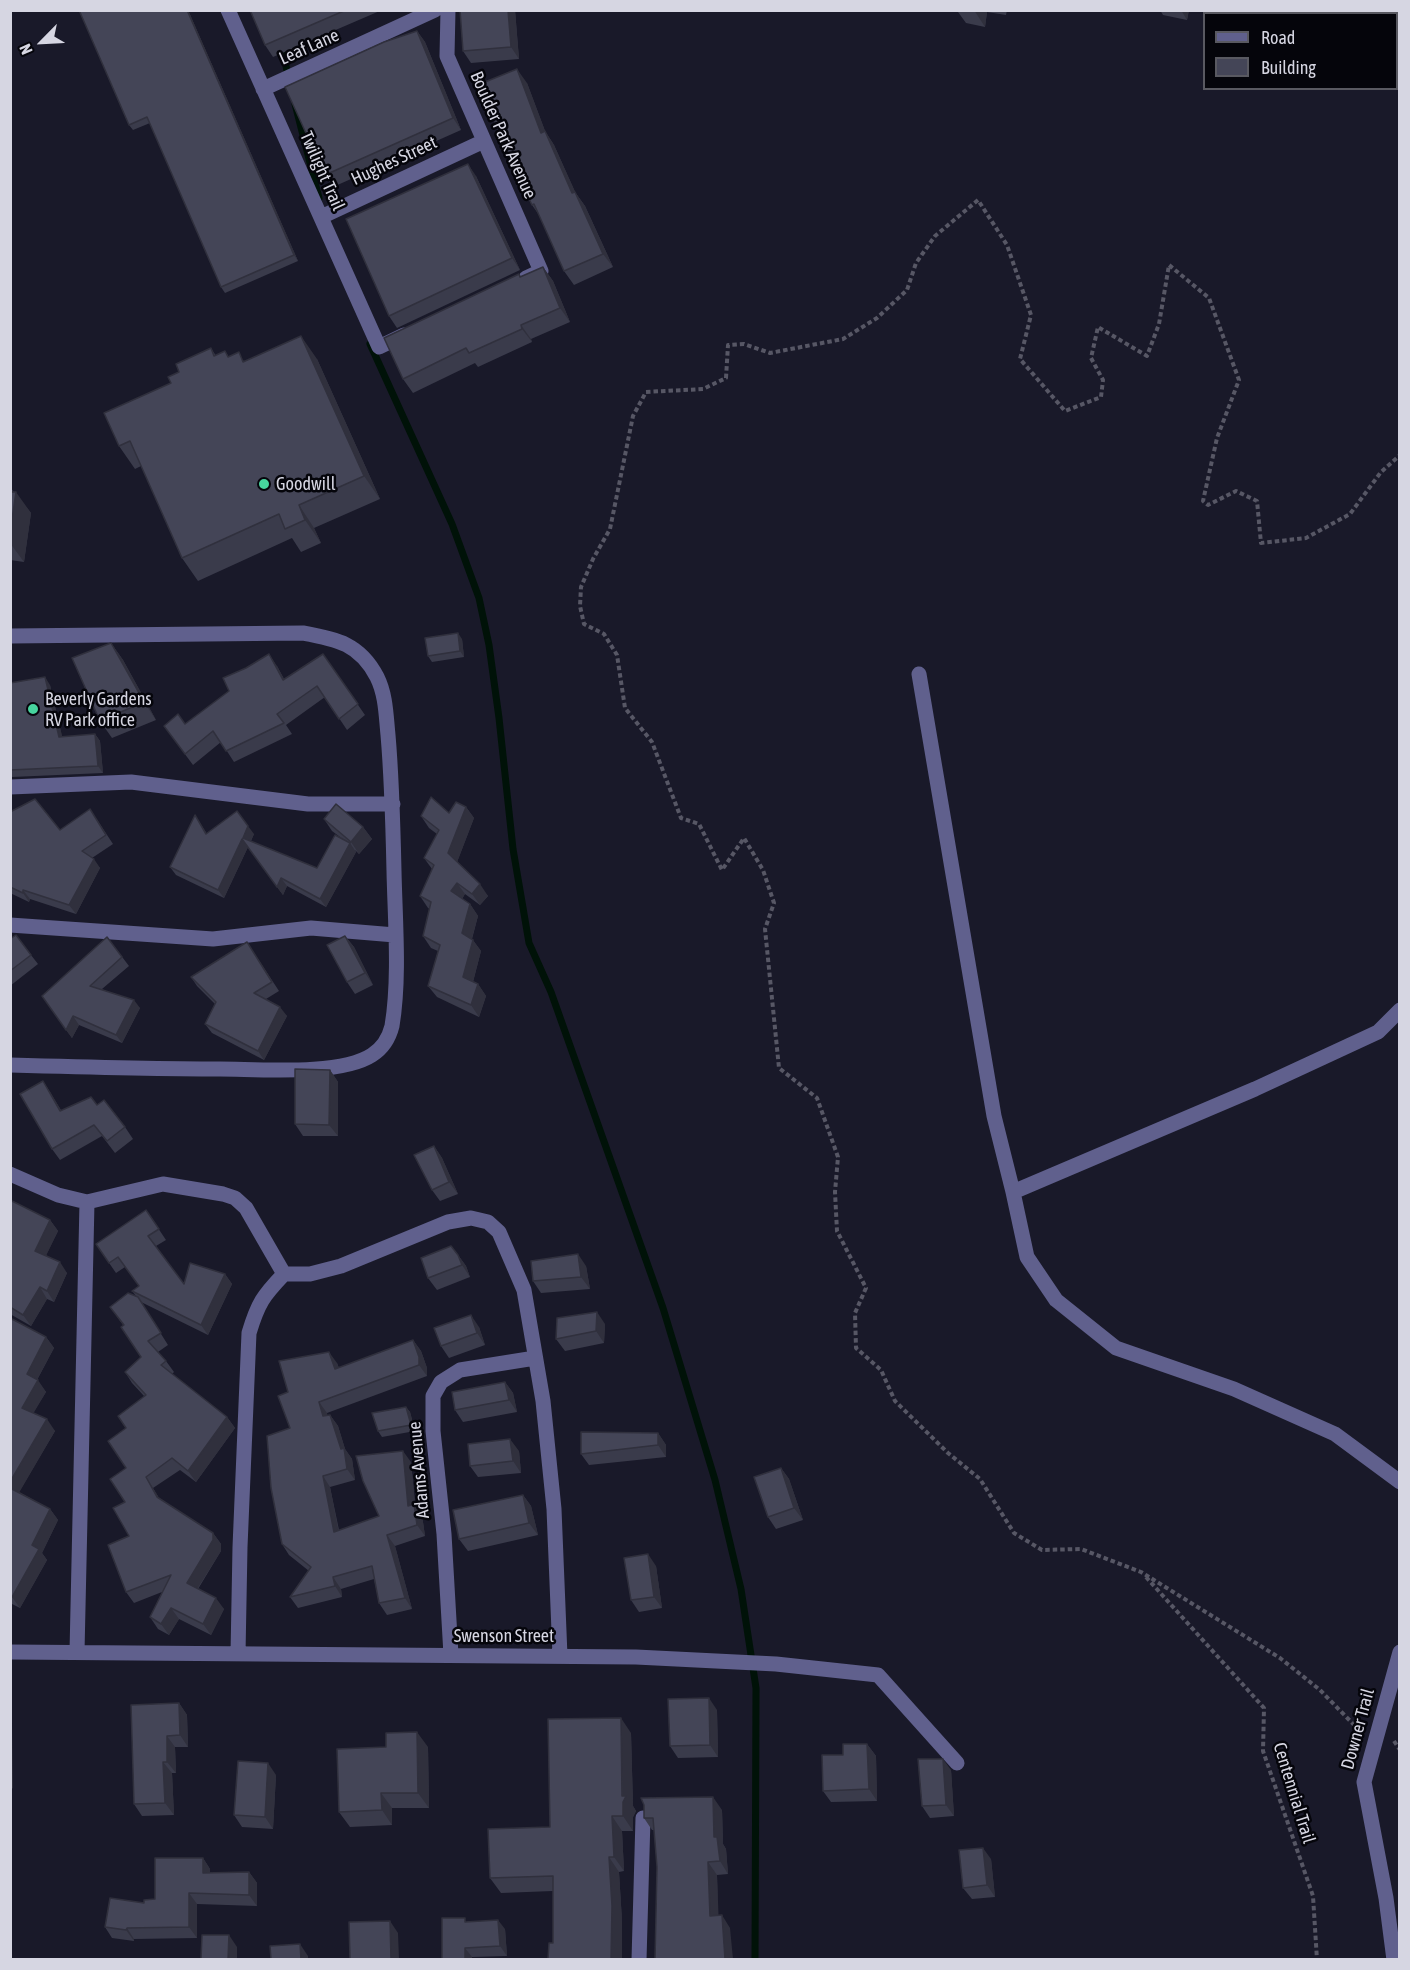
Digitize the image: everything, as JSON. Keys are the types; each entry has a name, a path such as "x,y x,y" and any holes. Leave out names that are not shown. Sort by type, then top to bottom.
{"street":[{"name":"Twilight Trail","path":"228,10 379,347 422,327"},
{"name":"Leaf Lane","path":"263,89 435,10"},
{"name":"Boulder Park Avenue","path":"448,10 447,56 541,271 509,286"},
{"name":"Hughes Street","path":"321,217 484,141"},
{"path":"10,636 303,633 349,645 366,661 377,678 385,704 393,804 396,971 392,1027 386,1043 371,1056 350,1065 306,1069 10,1065"},
{"path":"919,674 994,1116 1014,1192 1027,1257 1056,1300 1116,1348 1234,1389 1335,1434 1400,1482"},
{"path":"10,787 131,782 308,804 393,804"},
{"path":"10,925 213,939 311,928 395,935"},
{"path":"1014,1192 1255,1089 1378,1032 1400,1010"},
{"path":"10,1174 58,1195 87,1202 163,1185 235,1198 246,1208 284,1274"},
{"path":"77,1652 87,1202"},
{"path":"238,1654 249,1333 262,1297 284,1274 310,1274 341,1266 448,1222 471,1218 488,1222 499,1232 524,1290 543,1401 554,1509 560,1656"},
{"name":"Adams Avenue","path":"450,1655 444,1534 433,1431 433,1396 441,1382 460,1370 535,1358"},
{"name":"Swenson Street","path":"10,1652 636,1657 776,1664 878,1675 957,1763"},
{"name":"Downer Trail","path":"1394,1959 1386,1898 1364,1782 1400,1652"},
{"path":"639,1959 643,1818"}],"path":[{"name":"Centennial Trail","path":"1141,1572 1264,1708 1263,1751 1313,1896 1317,1959"}],"building":[{"path":"79,10 187,10 294,255 221,287 147,117 129,125"},
{"path":"250,10 346,10 265,45"},
{"path":"460,10 508,10 511,47 463,51"},
{"path":"417,31 453,118 325,175 285,87 384,42"},
{"path":"517,69 541,133 545,131 572,193 575,192 603,254 564,271 534,204 532,205 508,155 480,84"},
{"path":"468,164 512,258 389,316 346,219"},
{"path":"543,267 560,308 521,325 522,329 469,353 466,348 403,379 384,338 519,274 520,277"},
{"name":"Goodwill","path":"301,336 364,476 299,505 305,520 285,529 279,514 182,558 130,441 119,446 104,413 171,383 168,377 179,372 176,364 211,348 214,356 225,351 228,357 239,352 243,362"},
{"path":"10,492 16,492 10,533"},
{"path":"458,633 460,651 428,656 425,638"},
{"path":"111,643 144,702 100,721 72,658"},
{"path":"269,654 283,680 323,654 358,704 339,719 317,686 277,714 284,723 226,751 213,731 185,754 164,726 178,714 185,724 229,691 223,678"},
{"path":"45,677 59,737 95,734 98,766 10,770 10,683"},
{"path":"431,797 449,813 456,802 466,807 448,853 480,884 472,894 457,883 451,891 470,904 462,933 473,940 463,977 478,984 471,1005 428,986 440,945 423,936 431,902 420,896 434,865 424,858 439,830 421,816"},
{"path":"35,799 60,830 90,809 106,835 82,851 94,859 69,905 23,890 23,893 10,887 10,812"},
{"path":"336,804 363,827 351,842 324,819"},
{"path":"237,811 248,826 243,838 317,868 335,835 350,843 320,899 281,878 277,887 242,839 218,890 170,867 195,815 206,834"},
{"path":"16,935 31,955 10,971 10,939"},
{"path":"345,936 365,973 347,982 327,945"},
{"path":"107,937 122,957 90,986 134,1000 116,1035 73,1016 66,1030 42,996"},
{"path":"247,942 272,982 254,993 280,1007 258,1051 205,1024 216,1002 191,977"},
{"path":"295,1069 330,1070 329,1125 295,1124"},
{"path":"43,1081 60,1111 91,1097 97,1105 104,1100 125,1127 107,1141 94,1125 52,1149 20,1094"},
{"path":"434,1146 449,1182 432,1190 414,1155"},
{"path":"10,1200 50,1220 35,1251 60,1262 47,1291 40,1287 23,1315 10,1307"},
{"path":"146,1210 159,1229 148,1236 184,1284 190,1263 225,1274 201,1325 132,1291 139,1286 118,1257 109,1263 96,1244"},
{"path":"451,1246 462,1265 428,1278 421,1258"},
{"path":"578,1254 581,1277 533,1281 531,1261"},
{"path":"128,1293 138,1297 161,1333 148,1341 166,1361 161,1365 227,1417 188,1471 172,1458 146,1477 157,1497 213,1533 213,1540 187,1583 216,1598 203,1624 171,1608 161,1624 150,1617 171,1575 126,1592 108,1545 129,1536 113,1508 125,1502 110,1479 126,1468 108,1441 126,1428 118,1416 146,1395 125,1372 141,1357 121,1327 124,1325 110,1307"},
{"path":"597,1312 596,1331 556,1339 557,1318"},
{"path":"471,1315 477,1333 441,1346 434,1328"},
{"path":"12,1319 46,1337 27,1374 38,1380 22,1408 47,1419 10,1482 10,1323"},
{"path":"413,1340 419,1357 419,1365 319,1402 323,1416 330,1415 341,1449 344,1448 347,1469 323,1476 334,1532 379,1516 363,1481 356,1456 403,1451 408,1506 414,1504 417,1525 387,1535 405,1598 379,1603 372,1566 333,1577 335,1586 290,1597 311,1567 282,1544 271,1488 267,1436 290,1428 278,1396 288,1392 279,1361 329,1352 335,1369"},
{"path":"505,1382 509,1400 455,1410 452,1392"},
{"path":"406,1407 411,1425 378,1431 372,1413"},
{"path":"581,1432 658,1433 658,1445 581,1454"},
{"path":"510,1439 513,1461 470,1466 468,1444"},
{"path":"781,1468 794,1508 768,1517 754,1477"},
{"path":"10,1488 50,1509 32,1545 39,1549 12,1597 10,1596"},
{"path":"523,1495 529,1523 459,1539 453,1510"},
{"path":"648,1554 654,1597 631,1600 624,1558"},
{"path":"709,1698 710,1745 670,1746 668,1699"},
{"path":"179,1703 180,1735 167,1736 167,1762 163,1762 165,1803 134,1804 131,1705"},
{"path":"621,1718 622,1796 626,1796 623,1802 623,1816 612,1816 614,1857 609,1857 612,1906 611,1959 548,1959 549,1943 553,1943 553,1876 490,1878 488,1829 550,1827 548,1719"},
{"path":"417,1732 418,1793 381,1793 382,1810 339,1812 337,1749 386,1747 386,1733"},
{"path":"843,1744 867,1744 869,1789 823,1791 822,1755 843,1755"},
{"path":"918,1759 943,1759 946,1805 922,1806"},
{"path":"238,1761 268,1763 265,1817 234,1815"},
{"path":"713,1797 714,1837 717,1837 720,1861 708,1862 710,1916 722,1915 725,1959 655,1959 657,1867 653,1818 644,1818 644,1805 641,1798"},
{"path":"983,1848 987,1885 963,1888 959,1850"},
{"path":"155,1858 203,1858 203,1873 249,1872 249,1895 189,1893 189,1927 127,1928 126,1930 105,1927 110,1898 144,1903 144,1900 155,1899"},
{"path":"442,1918 465,1918 465,1922 498,1920 500,1946 465,1948 465,1959 442,1959"},
{"path":"390,1921 391,1959 350,1959 349,1922"},
{"path":"202,1935 229,1935 228,1959 201,1959"},
{"path":"300,1944 301,1959 271,1959 270,1946"}],"waterway":[{"path":"282,46 288,76"},
{"path":"295,104 319,198"},
{"path":"370,344 452,524 479,598 489,645 513,849 529,943 551,992 663,1308 715,1480 741,1589 756,1688 755,1960"}],"place":[{"name":"Goodwill","path":"264,484"},
{"name":"Beverly Gardens RV Park office","path":"33,709"}]}
